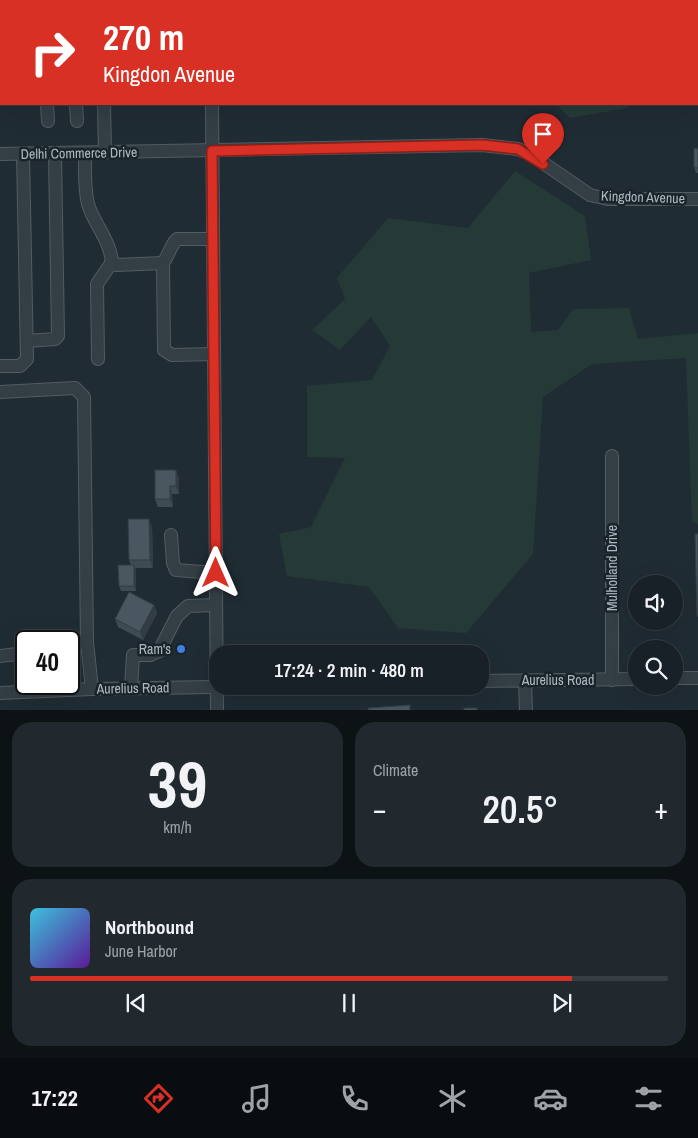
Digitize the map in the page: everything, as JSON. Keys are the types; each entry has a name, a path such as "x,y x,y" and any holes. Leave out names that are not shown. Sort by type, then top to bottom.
{"street":[{"path":"47,105 48,121"},
{"path":"76,105 77,121"},
{"path":"104,105 105,153"},
{"path":"212,105 216,645"},
{"name":"Kingdon Avenue","path":"158,152 482,145 518,149 530,154 590,195 608,199 698,199"},
{"name":"Delhi Commerce Drive","path":"0,154 158,152"},
{"path":"85,153 88,205 111,252 112,262 97,284 98,359"},
{"path":"0,366 20,366 27,359 23,154"},
{"path":"27,341 55,339 58,336 55,154"},
{"path":"213,239 177,239 171,245 168,257 163,263 164,350 172,355 214,354"},
{"path":"112,262 116,265 163,263"},
{"path":"0,392 75,388 84,397 86,642 92,689"},
{"name":"Mulholland Drive","path":"612,456 612,680"},
{"path":"171,534 173,563 176,570 216,573"},
{"path":"131,688 133,655 150,655 159,651 177,616 188,606 216,605"},
{"path":"80,642 86,642"},
{"path":"0,656 15,654"},
{"path":"683,678 698,678"},
{"name":"Aurelius Road","path":"489,681 628,679"},
{"path":"525,680 526,710"},
{"name":"Aurelius Road","path":"0,693 131,688 209,688"},
{"path":"217,695 217,710"}],"green space":[{"path":"557,105 628,105 627,108 570,118"},
{"path":"515,171 585,216 591,260 529,273 531,332 558,330 573,309 629,308 638,339 698,333 698,524 692,522 686,358 592,364 543,397 533,554 466,633 398,628 369,587 287,576 279,534 311,527 345,458 307,457 307,386 372,380 390,346 371,317 340,350 312,330 345,299 337,278 388,218 468,228"}],"building":[{"path":"694,148 698,149 698,168 694,167"},
{"path":"155,470 176,470 176,486 170,486 170,499 155,499"},
{"path":"128,519 149,519 150,560 129,560"},
{"path":"695,534 698,534 698,616 697,616"},
{"path":"118,565 134,565 134,586 119,586"},
{"path":"129,592 154,605 140,632 115,619"},
{"path":"410,705 410,710 368,710 368,708"},
{"path":"464,708 477,708 477,710 464,710"}],"place":[{"name":"Ram's","path":"181,649"}],"route":[{"path":"216,573 212,151 482,145 518,149 530,154 543,164"}]}
